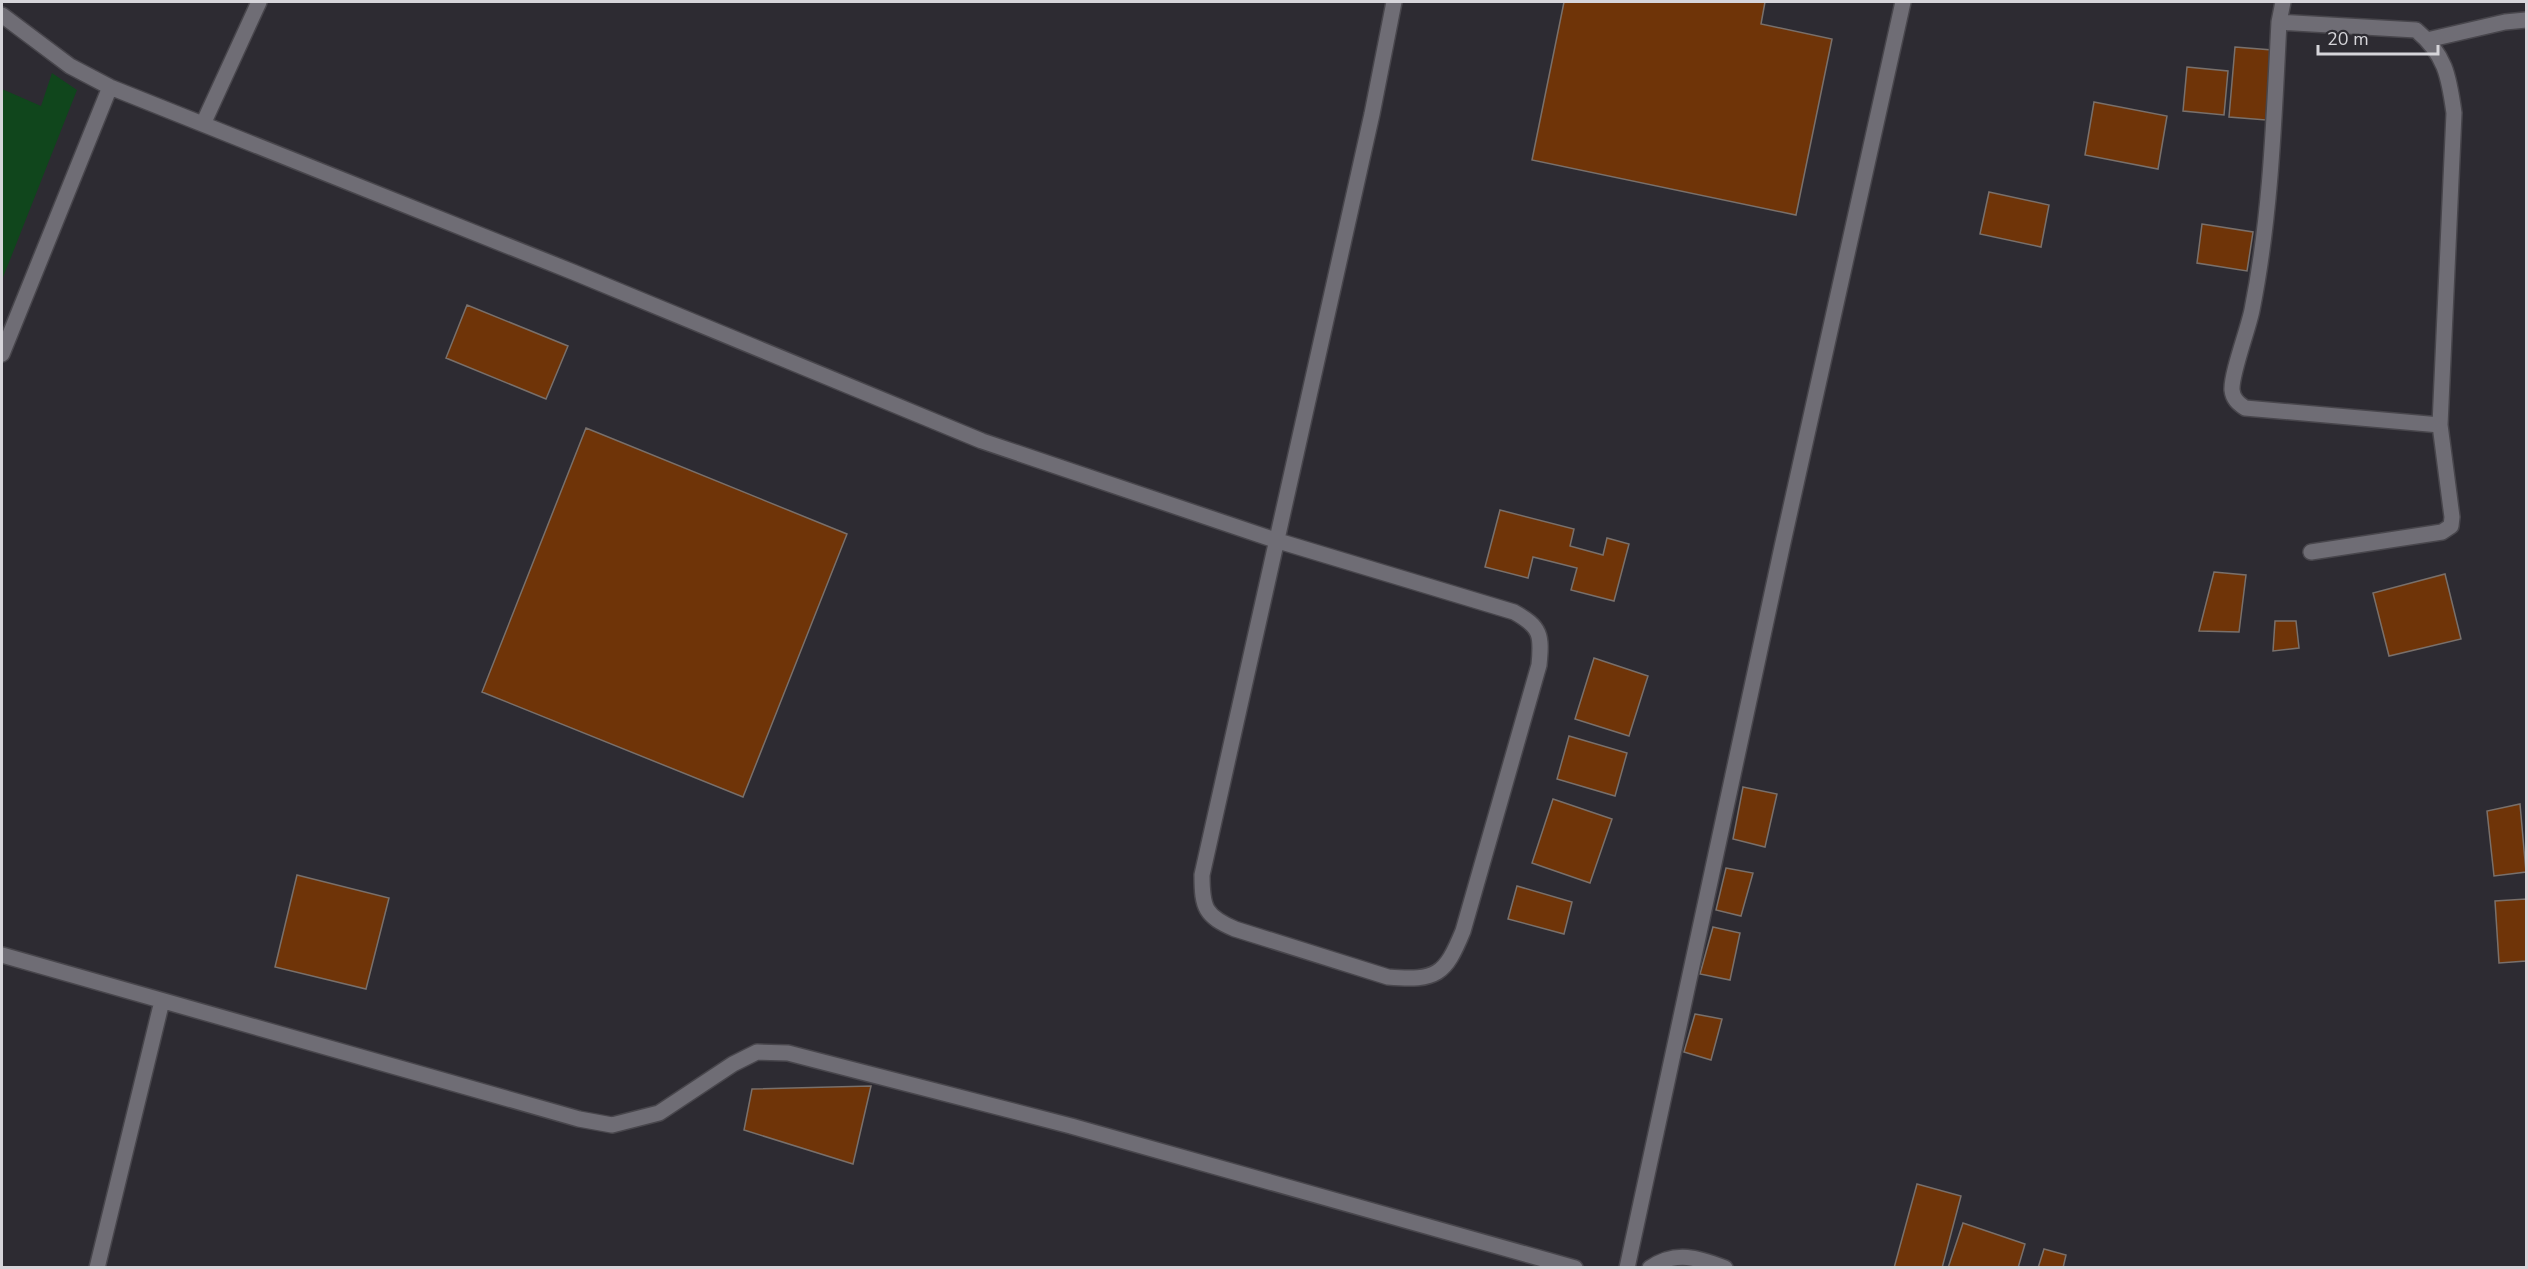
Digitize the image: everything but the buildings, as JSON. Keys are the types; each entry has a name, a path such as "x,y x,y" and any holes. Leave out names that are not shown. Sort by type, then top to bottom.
{"street":[{"path":"203,124 259,2"},
{"path":"2,15 70,66 110,87 573,272 982,441 1275,540 1514,612 1532,622 1541,641 1539,665 1463,931 1452,957 1441,972 1414,979 1388,977 1235,929 1216,921 1206,909 1202,894 1202,875 1275,540 1372,114 1394,2"},
{"path":"1627,1268 1784,536 1903,2"},
{"path":"2283,2 2279,22 2266,224 2247,336 2232,392 2237,403 2245,408 2440,425"},
{"path":"2427,40 2505,22 2526,20"},
{"path":"2279,22 2415,30 2427,40 2446,68 2454,112 2440,425 2452,518 2451,526 2447,530 2364,546 2311,552"},
{"path":"2,354 110,87"},
{"path":"2,956 579,1119 612,1125 659,1113 733,1064 757,1053 788,1053 1071,1126 1575,1268"},
{"path":"97,1268 162,1001"},
{"path":"1650,1268 1677,1256 1694,1257 1725,1268"}],"green space":[{"path":"52,73 77,90 2,280 2,89 41,106"}]}
